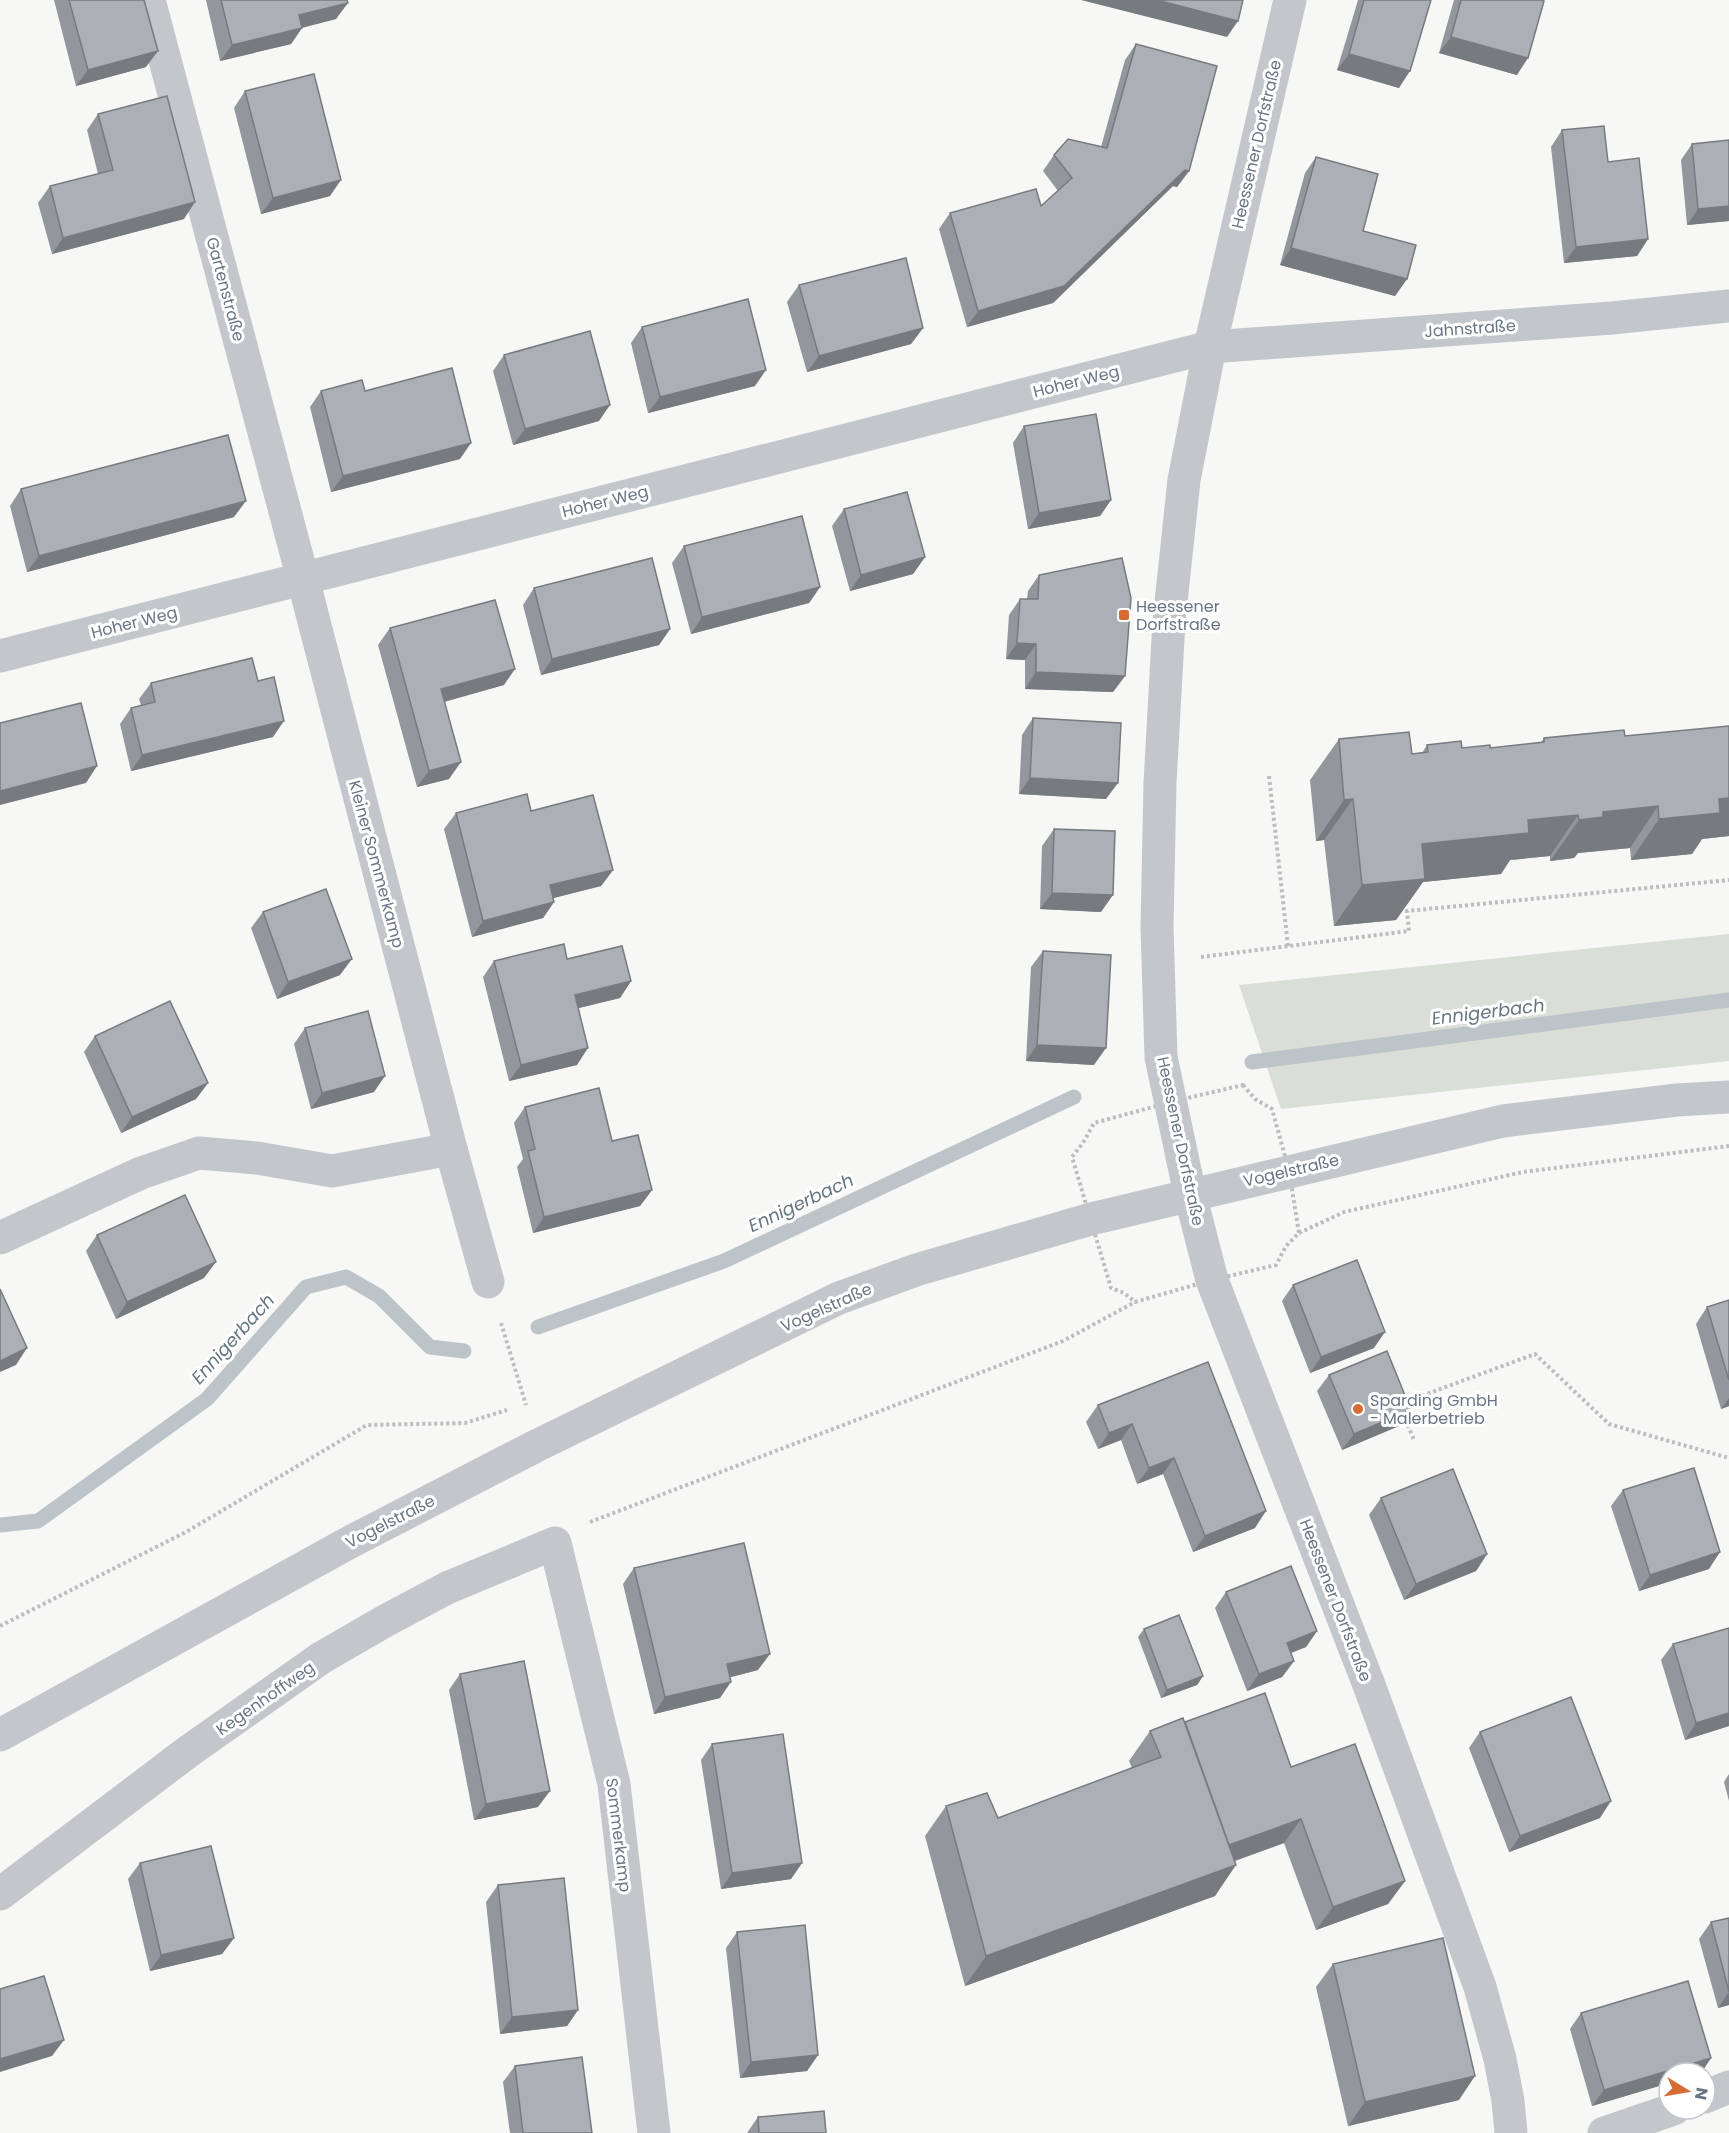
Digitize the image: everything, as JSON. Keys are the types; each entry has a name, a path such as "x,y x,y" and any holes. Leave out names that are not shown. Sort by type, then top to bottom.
{"street":[{"name":"Gartenstraße","path":"149,0 303,579"},
{"name":"Heessener Dorfstraße","path":"1290,0 1210,346 1184,480 1165,667 1157,927 1161,1057 1190,1194 1212,1280 1369,1685 1480,1987 1500,2059 1511,2133"},
{"name":"Jahnstraße","path":"1210,346 1612,318 1729,306"},
{"name":"Hoher Weg","path":"0,656 1210,346"},
{"name":"Kleiner Sommerkamp","path":"303,579 451,1149 488,1282"},
{"name":"Vogelstraße","path":"0,1735 352,1541 536,1446 839,1298 916,1270 993,1246 1190,1194 1503,1121 1677,1100 1729,1097"},
{"path":"0,1238 141,1173 199,1153 257,1158 332,1171 451,1149"},
{"name":"Kegenhoffweg","path":"0,1894 189,1751 321,1658 447,1588 555,1542"},
{"name":"Sommerkamp","path":"555,1542 614,1784 654,2133"},
{"path":"1604,2133 1657,2115"}],"path":[{"path":"1269,776 1288,946"},
{"path":"1159,963 1408,931 1407,911 1729,880"},
{"path":"1299,1233 1344,1212 1523,1172 1729,1146"},
{"path":"555,1542 594,1520 1063,1341 1135,1302"},
{"path":"1399,1404 1534,1354 1609,1424 1729,1458"},
{"path":"0,1626 186,1532 367,1425 465,1423 526,1404"},
{"path":"1403,1413 1414,1440"}],"shaded area":[{"path":"1729,934 1729,1061 1281,1109 1239,985"}],"building":[{"path":"69,0 144,0 158,51 88,70"},
{"path":"221,0 347,0 348,3 299,15 302,28 232,45"},
{"path":"1157,0 1243,0 1238,21"},
{"path":"1364,0 1431,0 1410,71 1349,54"},
{"path":"1461,0 1544,1 1528,58 1451,37"},
{"path":"1136,44 1217,66 1189,171 1185,170 1064,286 978,311 950,213 1036,189 1041,206 1072,178 1054,155 1068,139 1107,148"},
{"path":"314,74 341,180 273,198 245,91"},
{"path":"167,96 195,202 63,238 50,186 113,170 98,114"},
{"path":"1604,126 1608,162 1639,158 1648,239 1576,247 1562,130"},
{"path":"1729,140 1729,206 1698,209 1692,144"},
{"path":"1316,157 1378,174 1363,231 1416,245 1407,279 1291,248"},
{"path":"906,258 923,328 819,356 799,285"},
{"path":"748,299 766,370 660,397 642,327"},
{"path":"590,331 610,405 525,429 504,355"},
{"path":"452,368 471,443 343,476 321,391 362,380 365,391"},
{"path":"1096,414 1111,500 1039,513 1024,426"},
{"path":"228,435 246,501 39,556 21,489"},
{"path":"907,492 925,557 861,575 844,509"},
{"path":"802,516 820,587 702,617 684,546"},
{"path":"652,558 670,629 552,659 534,588"},
{"path":"1122,558 1131,598 1125,676 1036,672 1036,644 1017,643 1020,599 1038,599 1039,575"},
{"path":"495,600 515,669 441,689 461,762 429,771 390,628"},
{"path":"252,658 258,681 274,677 284,721 142,755 131,708 155,702 151,683"},
{"path":"81,703 97,766 0,791 0,723"},
{"path":"1033,718 1121,723 1118,783 1030,778"},
{"path":"1729,726 1729,798 1719,799 1720,813 1659,819 1658,806 1603,812 1603,817 1579,820 1578,815 1528,820 1529,833 1422,844 1425,879 1362,885 1353,799 1344,800 1339,739 1409,732 1412,754 1428,752 1427,745 1461,741 1462,748 1490,745 1490,748 1544,742 1544,738 1624,730 1625,736"},
{"path":"527,794 531,811 593,795 613,870 550,885 554,902 483,921 456,813"},
{"path":"1054,829 1115,831 1113,895 1052,893"},
{"path":"326,889 352,959 288,982 263,912"},
{"path":"564,944 567,959 622,946 631,981 575,995 588,1048 521,1065 494,961"},
{"path":"1043,951 1111,955 1106,1048 1037,1045"},
{"path":"170,1001 208,1083 132,1117 95,1036"},
{"path":"368,1011 385,1076 322,1093 305,1028"},
{"path":"599,1088 612,1141 638,1135 652,1190 544,1217 528,1151 535,1149 525,1107"},
{"path":"185,1195 216,1262 127,1302 97,1235"},
{"path":"1357,1260 1385,1332 1321,1357 1293,1285"},
{"path":"0,1289 27,1348 0,1361"},
{"path":"1729,1300 1729,1380 1707,1307"},
{"name":"Sparding GmbH - Malerbetrieb","path":"1387,1351 1411,1410 1354,1434 1329,1375"},
{"path":"1208,1362 1266,1511 1205,1536 1174,1458 1149,1468 1132,1424 1109,1433 1098,1405"},
{"path":"1694,1468 1720,1552 1650,1575 1623,1490"},
{"path":"1453,1469 1487,1554 1416,1584 1381,1498"},
{"path":"744,1543 770,1654 727,1664 731,1682 665,1697 634,1568"},
{"path":"1291,1566 1317,1631 1287,1643 1294,1661 1259,1674 1226,1592"},
{"path":"1179,1615 1203,1676 1167,1690 1144,1629"},
{"path":"1729,1628 1729,1713 1696,1723 1673,1644"},
{"path":"524,1661 550,1791 486,1804 460,1674"},
{"path":"1265,1693 1291,1767 1355,1744 1405,1881 1333,1907 1301,1819 1229,1845 1185,1722"},
{"path":"1571,1697 1611,1801 1520,1836 1480,1732"},
{"path":"1183,1718 1236,1865 986,1956 946,1806 987,1793 998,1818 1161,1757 1150,1731"},
{"path":"783,1734 802,1863 732,1873 712,1744"},
{"path":"211,1846 234,1938 161,1955 140,1863"},
{"path":"564,1878 578,2010 512,2017 498,1885"},
{"path":"1729,1918 1729,1992 1711,1922"},
{"path":"805,1925 818,2055 751,2062 737,1932"},
{"path":"1443,1938 1475,2076 1365,2102 1333,1964"},
{"path":"44,1976 64,2040 0,2059 0,1989"},
{"path":"1688,1981 1711,2058 1701,2061 1657,2061 1657,2074 1604,2090 1581,2013"},
{"path":"582,2057 592,2133 523,2133 515,2066"},
{"path":"824,2111 826,2133 759,2133 758,2117"}],"waterway":[{"name":"Ennigerbach","path":"1252,1062 1729,1000"},
{"name":"Ennigerbach","path":"538,1327 724,1261 1074,1097"},
{"name":"Ennigerbach","path":"0,1525 38,1521 207,1399 306,1287 346,1277 379,1296 430,1347 464,1351"}],"place":[{"name":"Heessener Dorfstraße","path":"1124,615"},
{"name":"Sparding GmbH - Malerbetrieb","path":"1358,1409"}]}
